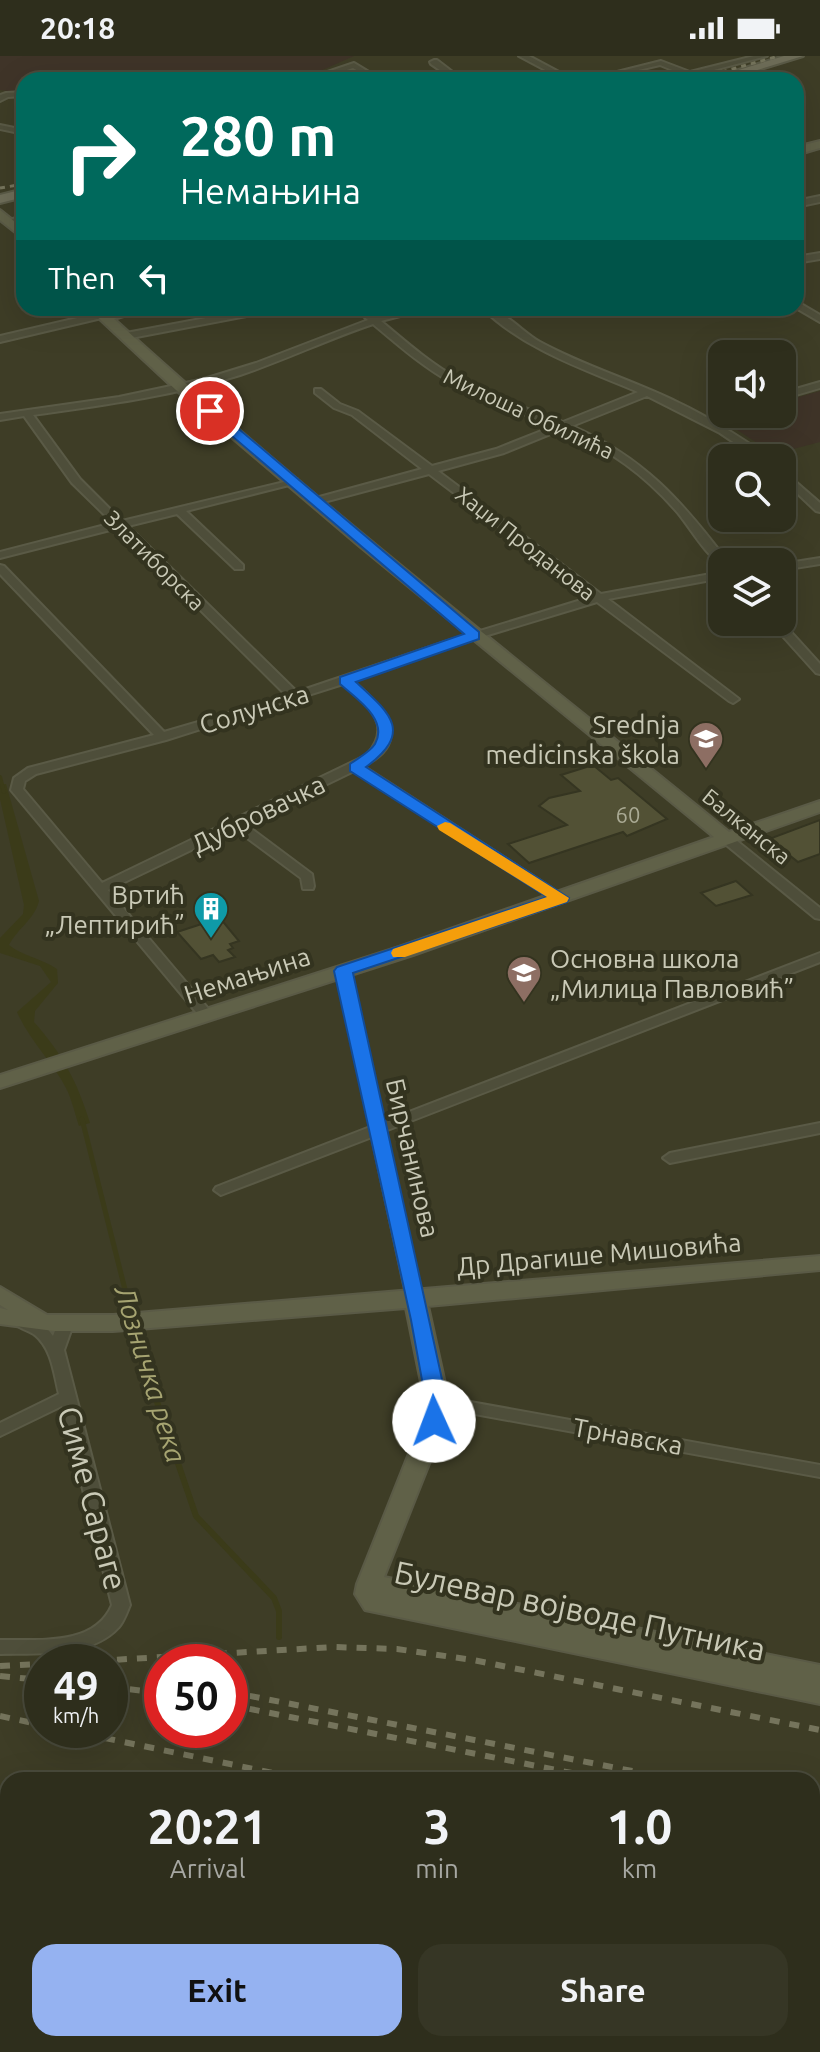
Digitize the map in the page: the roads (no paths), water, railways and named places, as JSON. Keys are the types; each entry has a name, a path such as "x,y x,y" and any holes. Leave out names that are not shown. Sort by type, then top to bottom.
{"main road":[{"path":"740,72 797,56"}],"street":[{"path":"523,56 554,72"},
{"path":"702,72 763,56"},
{"path":"434,62 448,72"},
{"path":"621,72 661,63 684,72"},
{"path":"333,72 354,65 368,72"},
{"path":"0,339 89,316"},
{"name":"Балканска","path":"104,316 181,387 474,635 820,915"},
{"path":"126,336 228,316"},
{"name":"Милоша Обилића","path":"369,316 448,377 605,445 638,468 711,548"},
{"path":"0,417 181,387 235,373 387,316"},
{"path":"497,316 522,336 546,349 702,418 742,444"},
{"path":"796,392 820,385"},
{"name":"Хаџи Проданова","path":"318,391 337,406 355,413 733,699"},
{"path":"316,501 500,451 647,392"},
{"name":"Златиборска","path":"27,413 76,481 295,697"},
{"path":"702,418 708,416"},
{"path":"0,555 293,481"},
{"path":"796,486 820,509"},
{"path":"179,510 239,567"},
{"path":"796,565 820,561"},
{"path":"0,568 162,737"},
{"name":"Солунска","path":"99,890 17,790 19,781 32,771 162,737 295,697 474,635 598,598 708,578"},
{"path":"789,636 820,671"},
{"name":"Дубровачка","path":"99,890 356,767 380,750 384,741 384,722 377,710 345,680"},
{"path":"356,767 561,898"},
{"name":"Немањина","path":"0,1082 561,898 820,806"},
{"path":"237,824 307,877 308,886"},
{"path":"99,890 206,1015"},
{"path":"221,1190 820,957"},
{"name":"Бирчанинова","path":"343,971 437,1402 434,1421 369,1584"},
{"name":"Немањина","path":"0,1094 59,1073 144,1036"},
{"path":"670,1158 820,1128"},
{"name":"Др Драгише Мишовића","path":"9,1318 59,1322 131,1320 415,1299 820,1263"},
{"path":"0,1295 25,1311 59,1322 56,1350"},
{"path":"9,1318 40,1331 56,1350"},
{"name":"Симе Сараге","path":"0,1647 81,1641 107,1629 119,1614 121,1596 56,1350"},
{"path":"0,1430 67,1397"},
{"name":"Трнавска","path":"437,1402 820,1471"},
{"name":"Булевар војводе Путника","path":"820,1675 369,1584 367,1594 382,1607 820,1694"}],"waterway":[{"name":"Лозничка река","path":"0,777 4,792"},
{"name":"Лозничка река","path":"82,1119 142,1357"},
{"name":"Лозничка река","path":"141,1355 196,1516 274,1598 279,1611 279,1637"}],"railway":[{"path":"722,72 779,56"},
{"path":"0,188 16,185"},
{"path":"128,1659 334,1647 397,1649 473,1660 820,1730"},
{"path":"0,1666 24,1665"},
{"path":"0,1676 24,1678"},
{"path":"128,1689 144,1691"},
{"path":"248,1696 637,1772"},
{"path":"248,1709 567,1772"},
{"path":"0,1716 24,1721"},
{"path":"128,1743 268,1772"}],"place":[{"name":"Srednja medicinska škola","path":"706,770"},
{"name":"Вртић „Лептирић”","path":"211,940"},
{"name":"Основна школа „Милица Павловић”","path":"524,1004"}]}
